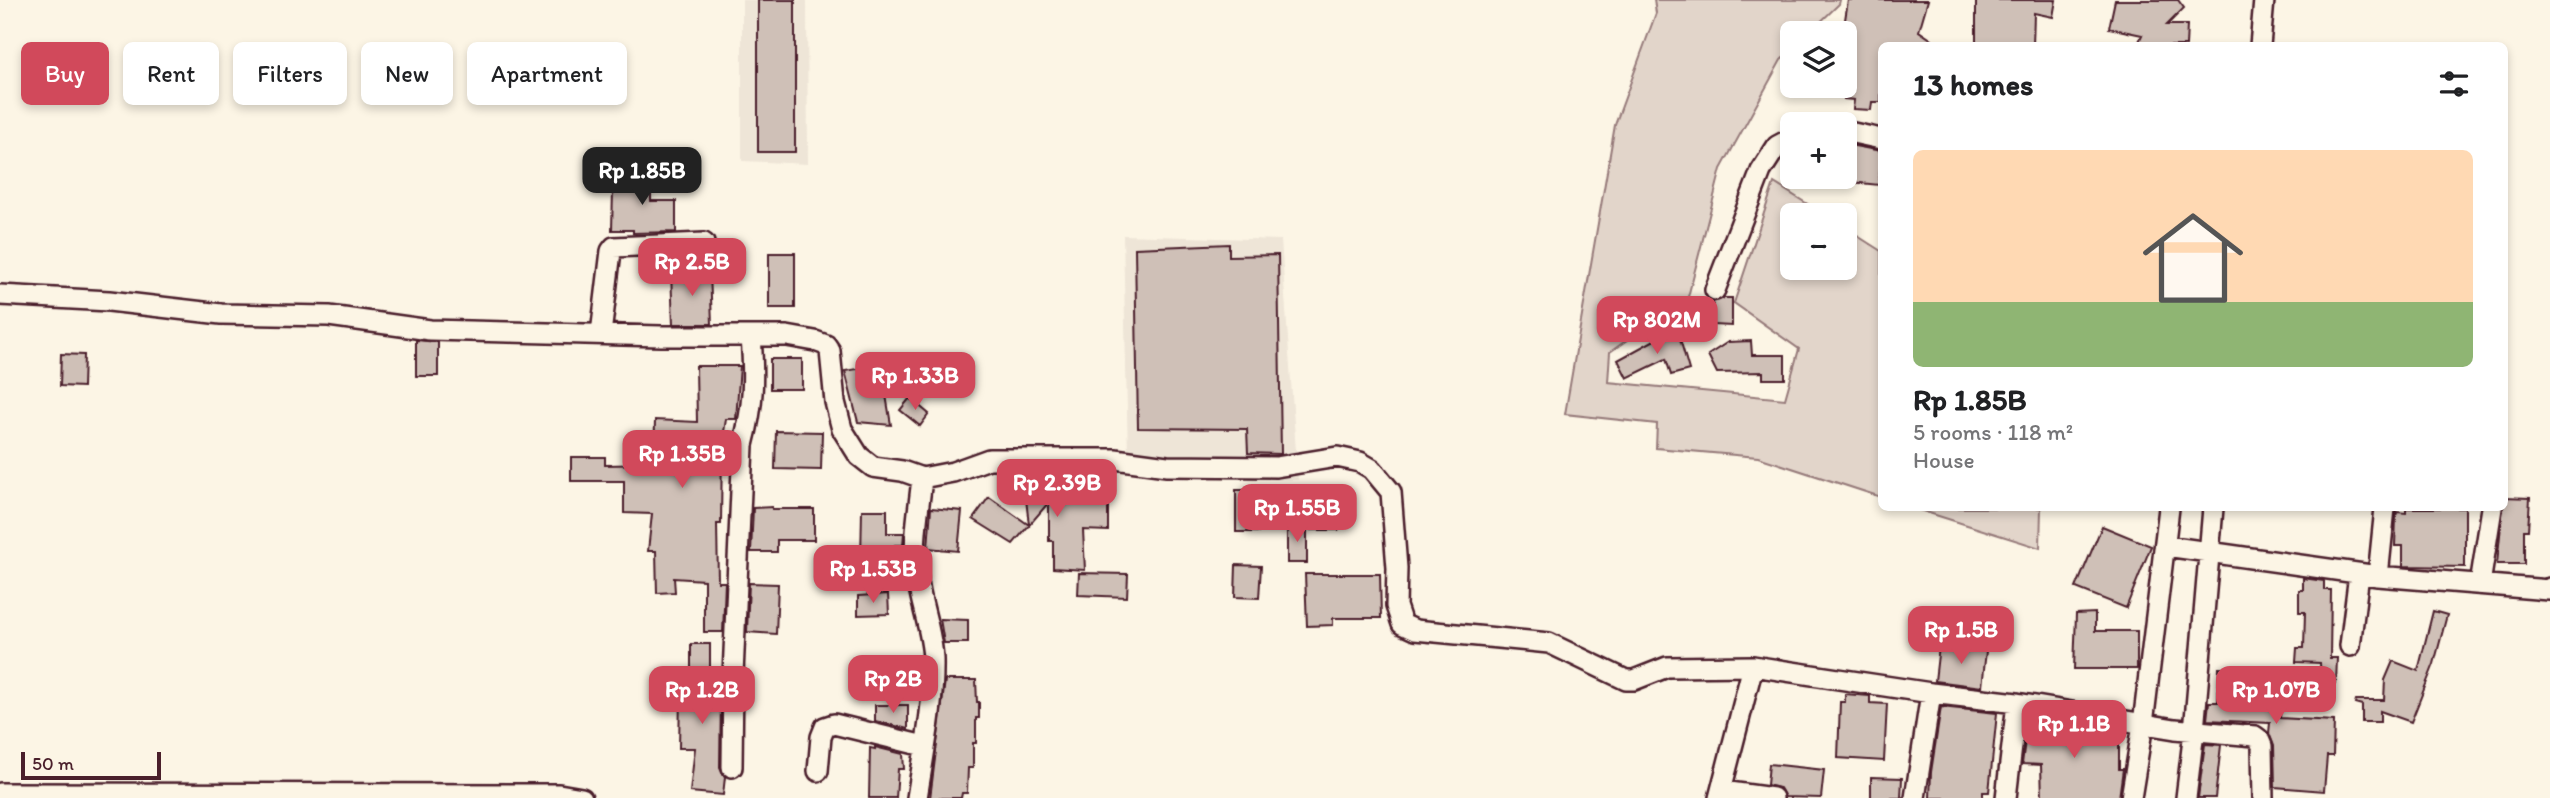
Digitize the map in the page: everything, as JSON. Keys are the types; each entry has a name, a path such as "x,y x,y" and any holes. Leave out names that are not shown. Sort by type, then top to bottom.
{"street":[{"path":"2260,42 2264,0"},
{"path":"1857,134 1878,138"},
{"path":"1715,290 1761,171 1780,144"},
{"path":"601,334 611,251 614,247 704,243"},
{"path":"0,295 109,301 221,314 329,316 430,330 787,335 826,345 830,351 833,392 842,429 859,456 873,467 902,471 922,478 953,472 989,459 1115,459 1167,466 1276,467 1337,457 1349,458 1372,469 1391,492 1396,606 1402,624 1415,630 1549,643 1626,680 1634,680 1667,667 1753,666 2185,730 2255,736 2262,746 2263,798"},
{"path":"732,767 733,675 743,445 752,411 754,385 751,335"},
{"path":"917,798 932,708 933,656 916,573 915,551 922,478"},
{"path":"2131,798 2146,724 2169,511"},
{"path":"2186,798 2185,730 2213,511"},
{"path":"2350,646 2384,511"},
{"path":"2480,584 2492,511"},
{"path":"2166,546 2368,575 2550,589"},
{"path":"1753,666 1721,794 1773,798"},
{"path":"1915,798 1931,693"},
{"path":"2006,798 2017,703"},
{"path":"818,771 821,737 825,727 834,724 924,746"},
{"path":"0,793 559,794 582,798"}],"shaded area":[{"path":"742,0 807,0 808,164 742,161"},
{"path":"1654,0 1840,0 1821,21 1780,21 1780,62 1721,169 1688,297 1610,352 1608,382 1785,399 1799,349 1734,303 1774,183 1806,203 1780,203 1780,280 1857,280 1857,236 1878,249 1878,496 1758,457 1656,448 1657,424 1565,414 1615,125 1656,13"},
{"path":"1123,235 1281,240 1298,480 1244,479 1128,456"},
{"path":"1923,511 2041,511 2040,548"}],"building":[{"path":"758,0 795,0 795,152 758,152"},
{"path":"1848,0 1928,0 1919,31 1935,42 1878,42 1878,102 1872,102 1871,110 1853,109 1854,100 1844,99 1857,98 1857,21 1845,21"},
{"path":"1976,0 2056,0 2053,17 2034,13 2033,42 1976,42"},
{"path":"2115,0 2178,0 2184,8 2167,25 2187,25 2186,42 2139,42 2142,35 2109,28"},
{"path":"1857,146 1878,150 1878,185 1857,183"},
{"path":"633,165 651,166 651,201 676,201 676,232 633,233 633,230 612,230 613,191 631,192"},
{"path":"1229,244 1229,256 1278,255 1281,454 1248,453 1247,429 1138,428 1135,248"},
{"path":"769,253 795,253 795,308 769,308"},
{"path":"710,271 712,324 673,324 671,272"},
{"path":"1732,298 1732,326 1713,325 1713,302"},
{"path":"1678,332 1689,370 1671,375 1666,359 1627,378 1618,360 1660,337"},
{"path":"416,340 438,342 438,376 416,376"},
{"path":"1751,341 1752,355 1785,355 1785,379 1763,379 1763,372 1717,373 1708,355 1728,342"},
{"path":"61,354 84,355 83,387 60,386"},
{"path":"770,359 802,359 802,389 770,389"},
{"path":"881,365 891,425 858,422 845,371"},
{"path":"696,366 740,366 736,419 726,419 722,445 721,524 717,524 718,582 725,582 723,632 704,632 704,580 674,578 675,592 657,593 656,551 648,551 652,514 624,513 624,481 571,481 571,457 605,457 605,465 654,464 655,420 697,422"},
{"path":"910,398 929,414 920,426 900,410"},
{"path":"776,431 822,432 821,470 775,469"},
{"path":"1067,471 1082,471 1082,481 1108,482 1108,531 1083,530 1085,570 1053,568 1053,541 1049,541 1049,502 1013,544 973,519 989,497 1029,525 1026,499 1066,497"},
{"path":"1236,490 1259,490 1259,532 1236,532"},
{"path":"1311,490 1339,490 1339,530 1311,530"},
{"path":"2508,497 2530,498 2528,530 2524,530 2524,564 2497,564 2503,511 2508,511"},
{"path":"753,508 814,509 814,540 777,540 777,552 751,552"},
{"path":"931,508 962,511 958,551 928,548"},
{"path":"862,510 887,510 887,533 904,533 903,545 895,545 895,559 861,559"},
{"path":"2465,511 2465,567 2403,566 2403,546 2395,546 2396,517 2397,512"},
{"path":"1287,525 1307,525 1307,563 1287,563"},
{"path":"2102,526 2151,546 2126,608 2076,588"},
{"path":"1236,565 1261,566 1259,598 1235,597"},
{"path":"1079,573 1128,574 1127,597 1078,595"},
{"path":"1305,574 1380,574 1381,618 1333,618 1333,625 1307,626"},
{"path":"2303,578 2324,581 2324,590 2331,590 2330,658 2337,658 2336,683 2321,683 2320,663 2296,662 2297,648 2304,648 2305,612 2299,612 2299,590 2303,590"},
{"path":"749,583 778,584 776,634 747,632"},
{"path":"888,594 889,614 858,615 858,596"},
{"path":"2433,611 2447,615 2434,664 2411,722 2380,711 2380,722 2362,722 2362,705 2355,703 2356,700 2384,700 2385,680 2393,661 2418,671"},
{"path":"2095,613 2095,631 2137,631 2137,669 2074,669 2076,614"},
{"path":"940,619 968,620 968,643 944,643"},
{"path":"691,644 710,644 710,696 721,696 720,767 725,777 723,795 690,792 695,748 679,748 680,695 691,696"},
{"path":"1939,646 1986,651 1982,687 1935,681"},
{"path":"2219,668 2282,671 2280,718 2334,721 2333,756 2327,756 2324,791 2275,787 2274,746 2269,733 2270,723 2207,720 2209,702 2218,702"},
{"path":"945,680 976,680 979,702 976,743 973,743 973,768 968,768 967,793 962,793 961,798 930,798"},
{"path":"1845,694 1870,696 1870,703 1887,704 1884,761 1838,758 1840,702 1845,702"},
{"path":"875,705 908,705 908,729 875,721"},
{"path":"1941,707 1997,713 1989,792 1983,792 1983,798 1930,798 1931,772"},
{"path":"2028,717 2073,725 2073,730 2119,732 2119,769 2123,769 2119,798 2042,798 2041,765 2022,764"},
{"path":"2205,744 2221,745 2215,798 2198,798"},
{"path":"870,748 903,754 904,769 898,769 896,798 869,798"},
{"path":"1769,764 1824,770 1821,798 1785,797 1780,788 1767,785"},
{"path":"1871,777 1902,778 1901,798 1871,798"}]}
